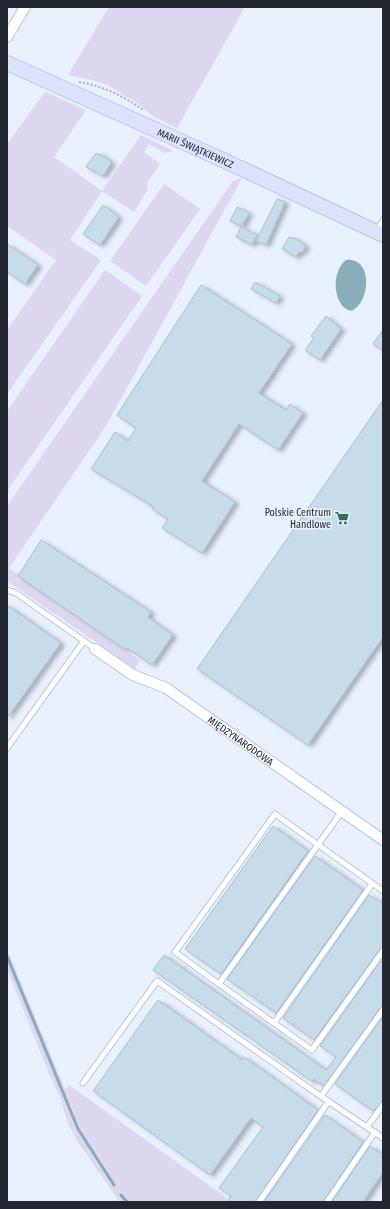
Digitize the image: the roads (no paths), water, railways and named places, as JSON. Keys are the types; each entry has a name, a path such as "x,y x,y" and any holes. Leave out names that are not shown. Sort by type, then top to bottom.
{"street":[{"path":"7,38 25,7"},
{"name":"MARII ŚWIĄTKIEWICZ","path":"7,63 236,166 381,229"},
{"name":"MIĘDZYNARODOWA","path":"95,649 133,675 166,688 383,840"}],"lane":[{"path":"7,590 16,593 95,649"},
{"path":"7,748 84,641"},
{"path":"219,984 342,811"},
{"path":"383,891 275,814 175,952 312,1050 383,951"},
{"path":"274,1023 372,884"},
{"path":"83,1083 157,981 383,1138"},
{"path":"321,1096 383,1010"},
{"path":"259,1202 329,1101"},
{"path":"367,1127 383,1105"},
{"path":"327,1202 375,1132"}],"water":[{"path":"346,260 355,261 361,265 365,272 366,281 362,299 358,306 351,311 345,308 340,302 337,296 336,288 338,272 341,265"}],"waterway":[{"path":"7,956 78,1129 114,1185"},
{"path":"121,1195 127,1202"}],"place":[{"name":"Polskie Centrum Handlowe","path":"342,518"}]}
